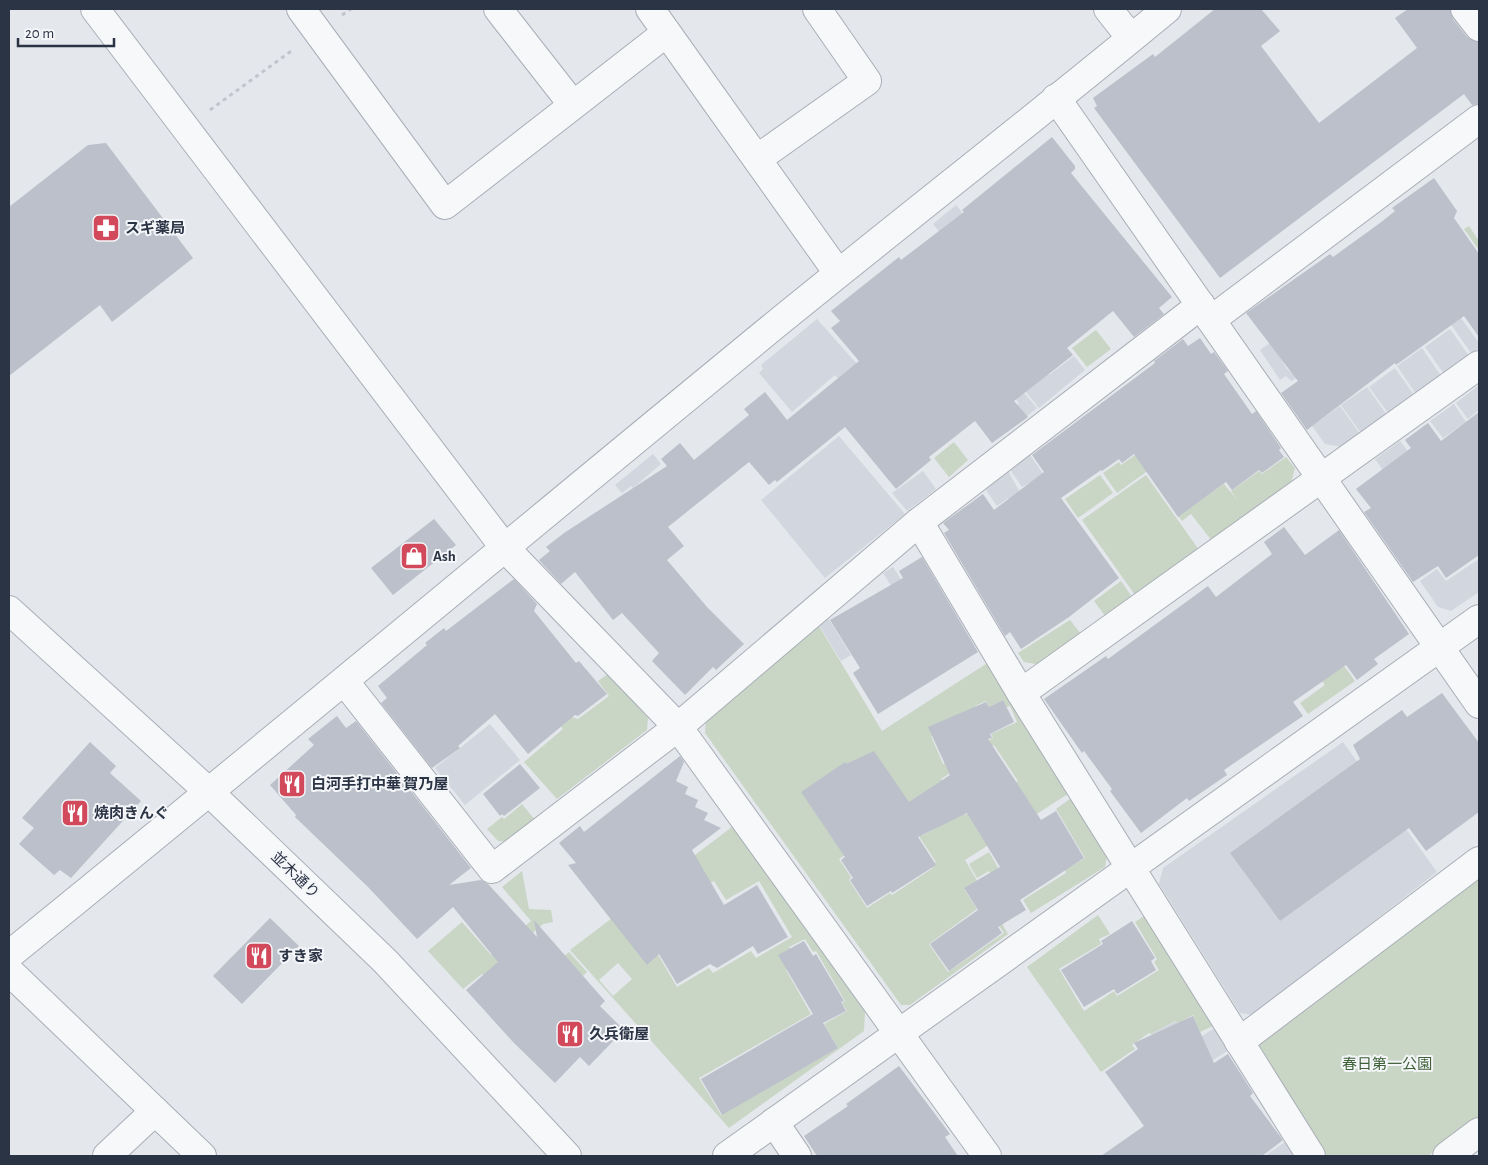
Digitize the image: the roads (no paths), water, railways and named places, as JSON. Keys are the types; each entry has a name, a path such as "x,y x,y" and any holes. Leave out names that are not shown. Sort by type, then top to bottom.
{"street":[{"path":"95,9 504,547 678,726 987,1156"},
{"path":"301,9 445,205 573,105 662,21"},
{"path":"498,9 573,105"},
{"path":"650,9 662,21 838,273"},
{"path":"757,159 866,81 817,9"},
{"path":"1108,9 1131,38"},
{"path":"9,955 345,682 504,547 838,273 1167,9"},
{"path":"1465,9 1479,27"},
{"path":"1056,98 1479,704"},
{"path":"345,682 492,869 678,726 919,522 1206,312 1479,119"},
{"path":"1021,693 1479,365"},
{"path":"919,522 1021,693 1132,867 1311,1156"},
{"name":"並木通り","path":"9,610 209,792 385,961 553,1151"},
{"path":"727,1156 898,1032 1479,619"},
{"path":"1239,1042 1479,860"},
{"path":"9,971 202,1156"},
{"path":"107,1156 155,1111"},
{"path":"774,1122 797,1156"},
{"path":"1447,1156 1479,1132"}],"place":[{"name":"スギ薬局","path":"106,228"},
{"name":"Ash","path":"414,556"},
{"name":"白河手打中華 賀乃屋","path":"292,784"},
{"name":"焼肉きんぐ","path":"75,813"},
{"name":"すき家","path":"259,956"},
{"name":"久兵衛屋","path":"570,1034"}],"park label":[{"name":"春日第一公園","path":"1387,1064"}]}
